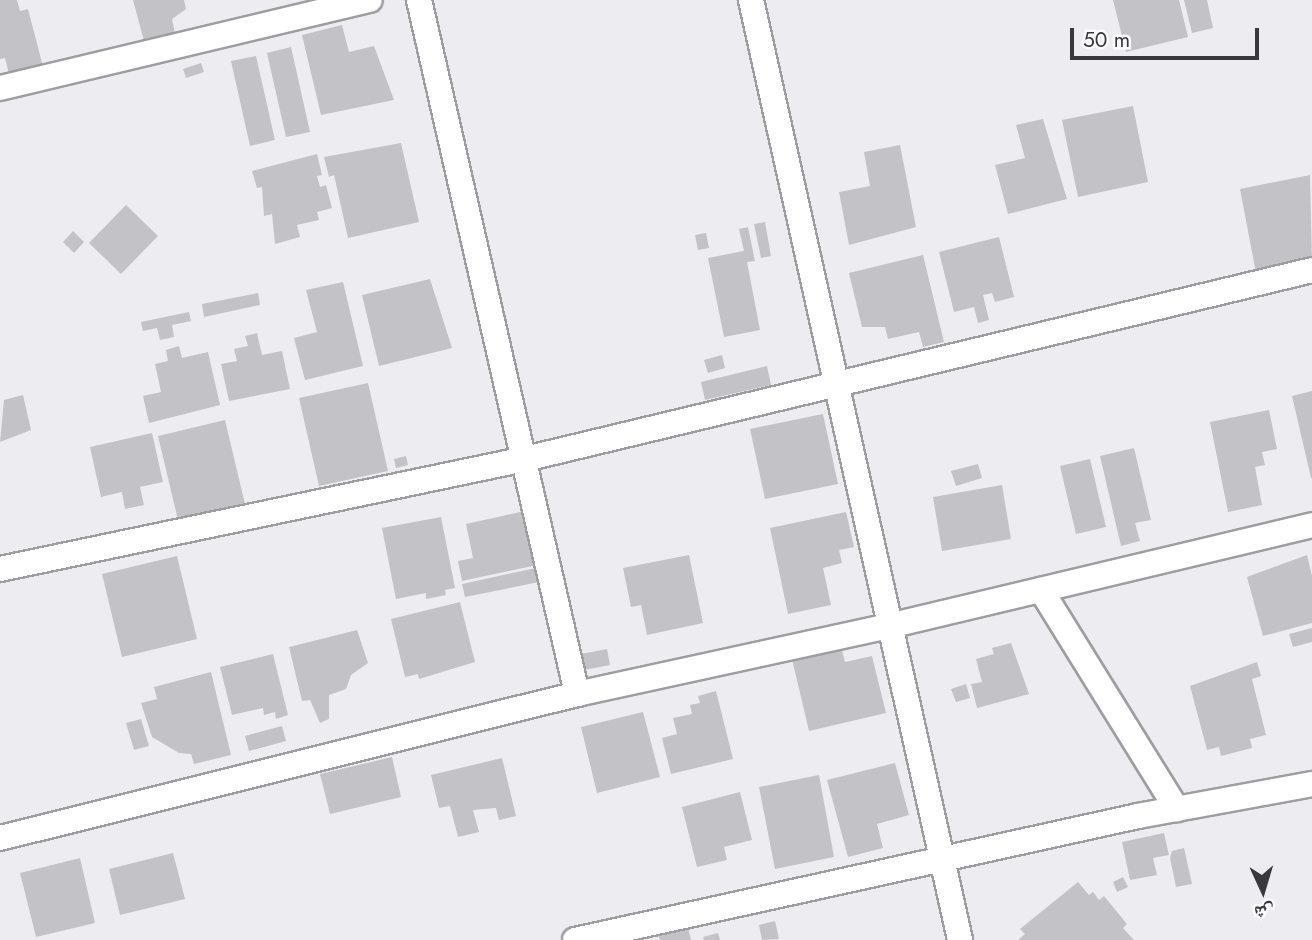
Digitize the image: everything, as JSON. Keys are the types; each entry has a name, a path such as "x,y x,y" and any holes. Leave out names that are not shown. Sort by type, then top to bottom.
{"street":[{"path":"0,88 370,0"},
{"path":"419,0 577,694"},
{"path":"751,0 960,940"},
{"path":"0,569 525,459 1312,270"},
{"path":"0,838 577,694 889,626 1312,524"},
{"path":"1041,590 1177,808"},
{"path":"575,940 1177,808 1312,784"}],"building":[{"path":"0,0 17,0 20,11 28,9 46,78 10,78 5,58 0,59"},
{"path":"133,0 184,0 186,9 172,19 175,33 144,41"},
{"path":"1113,0 1179,0 1188,37 1126,52"},
{"path":"1184,0 1207,0 1213,28 1192,33"},
{"path":"342,25 349,52 374,46 394,100 321,115 302,35"},
{"path":"291,47 310,132 286,137 267,53"},
{"path":"256,56 275,140 250,146 231,61"},
{"path":"201,63 204,72 186,78 183,69"},
{"path":"1133,106 1148,182 1078,197 1062,120"},
{"path":"1043,119 1067,199 1008,214 995,165 1025,158 1016,125"},
{"path":"401,143 419,222 348,238 334,175 329,177 324,157"},
{"path":"900,145 916,227 849,245 839,192 870,186 864,152"},
{"path":"317,154 322,175 317,176 320,187 326,185 332,208 317,212 319,220 297,225 300,237 275,244 272,214 264,216 262,187 257,188 252,171"},
{"path":"1310,175 1312,263 1256,273 1240,189"},
{"path":"126,205 158,236 121,274 89,243"},
{"path":"765,222 771,256 761,258 754,224"},
{"path":"748,227 755,261 747,262 760,330 724,337 708,258 744,251 739,229"},
{"path":"73,231 84,242 74,253 63,242"},
{"path":"706,233 709,248 698,250 695,235"},
{"path":"999,237 1014,297 995,302 992,293 983,295 989,320 978,323 974,307 954,312 939,252"},
{"path":"923,255 944,342 923,347 919,332 888,339 885,327 862,327 849,273"},
{"path":"430,279 452,348 379,366 362,295"},
{"path":"343,282 363,366 305,380 294,338 317,332 306,290"},
{"path":"258,293 260,305 204,317 202,304"},
{"path":"189,312 191,321 172,325 174,337 160,340 157,328 143,331 141,322"},
{"path":"257,333 262,355 282,351 290,389 229,401 221,364 237,361 234,349 248,346 245,336"},
{"path":"179,346 182,358 208,352 220,405 149,423 143,396 161,392 155,364 168,361 166,350"},
{"path":"722,355 725,368 708,373 704,360"},
{"path":"767,366 771,385 705,400 701,382"},
{"path":"368,383 388,471 319,486 299,398"},
{"path":"1312,391 1312,478 1311,478 1292,396"},
{"path":"23,395 31,430 0,442 4,400"},
{"path":"1269,410 1277,449 1262,452 1265,465 1255,467 1262,505 1228,512 1210,422"},
{"path":"823,414 838,484 765,499 750,429"},
{"path":"225,420 245,504 178,520 158,436"},
{"path":"152,433 163,482 140,487 144,505 125,509 122,492 101,497 90,447"},
{"path":"1134,448 1151,520 1135,523 1140,541 1121,546 1100,456"},
{"path":"406,456 408,465 396,468 394,459"},
{"path":"1090,459 1106,527 1076,534 1060,466"},
{"path":"978,464 982,478 956,486 951,471"},
{"path":"1002,485 1011,539 942,551 933,497"},
{"path":"525,511 537,565 462,581 458,561 473,558 466,524"},
{"path":"846,512 854,547 839,550 842,563 823,568 831,605 788,614 770,528"},
{"path":"441,517 455,588 445,590 446,595 426,599 426,593 396,599 382,528"},
{"path":"689,555 703,623 647,635 641,605 631,607 623,568"},
{"path":"1307,555 1312,576 1312,623 1263,636 1247,577"},
{"path":"177,556 197,639 122,657 102,574"},
{"path":"536,568 539,582 465,597 462,584"},
{"path":"460,602 475,662 419,679 418,674 405,677 391,619"},
{"path":"1312,628 1312,642 1293,647 1289,634"},
{"path":"357,630 368,663 351,675 346,689 329,695 329,719 320,723 310,700 302,701 289,647"},
{"path":"840,643 845,662 872,656 886,713 809,731 791,655"},
{"path":"1011,643 1029,694 977,708 971,684 982,682 976,659 994,654 992,648"},
{"path":"607,649 610,665 584,670 581,654"},
{"path":"273,654 288,715 276,719 275,712 264,715 263,708 232,715 220,667"},
{"path":"1257,662 1261,676 1252,679 1266,735 1250,739 1252,748 1221,756 1219,747 1207,750 1190,686"},
{"path":"211,672 231,755 194,764 191,754 179,753 152,737 141,703 157,699 154,687"},
{"path":"966,684 970,698 956,702 951,689"},
{"path":"716,691 733,759 671,774 662,738 677,734 673,718 692,714 690,705 700,703 698,696"},
{"path":"643,712 660,777 597,793 581,727"},
{"path":"141,719 149,746 134,750 126,723"},
{"path":"282,726 286,741 249,751 245,736"},
{"path":"392,757 401,797 330,814 320,774"},
{"path":"502,758 516,816 499,820 496,808 473,810 479,832 458,837 450,806 439,808 431,775"},
{"path":"895,763 909,815 877,824 883,848 848,857 827,780"},
{"path":"819,775 834,857 775,869 759,787"},
{"path":"740,792 752,840 724,847 727,860 697,867 682,807"},
{"path":"1164,833 1169,855 1153,858 1157,875 1130,880 1122,842"},
{"path":"1184,848 1192,884 1176,887 1170,858 1172,851"},
{"path":"173,853 185,899 120,915 109,869"},
{"path":"80,858 95,923 36,937 20,873"},
{"path":"1123,877 1128,887 1117,892 1113,882"},
{"path":"1078,882 1089,895 1093,892 1099,900 1104,896 1127,924 1123,928 1134,940 1018,940 1025,934 1020,929"},
{"path":"775,921 779,939 762,940 759,925"},
{"path":"688,928 691,940 660,940 658,935"},
{"path":"718,933 720,940 704,940 703,937"}]}
